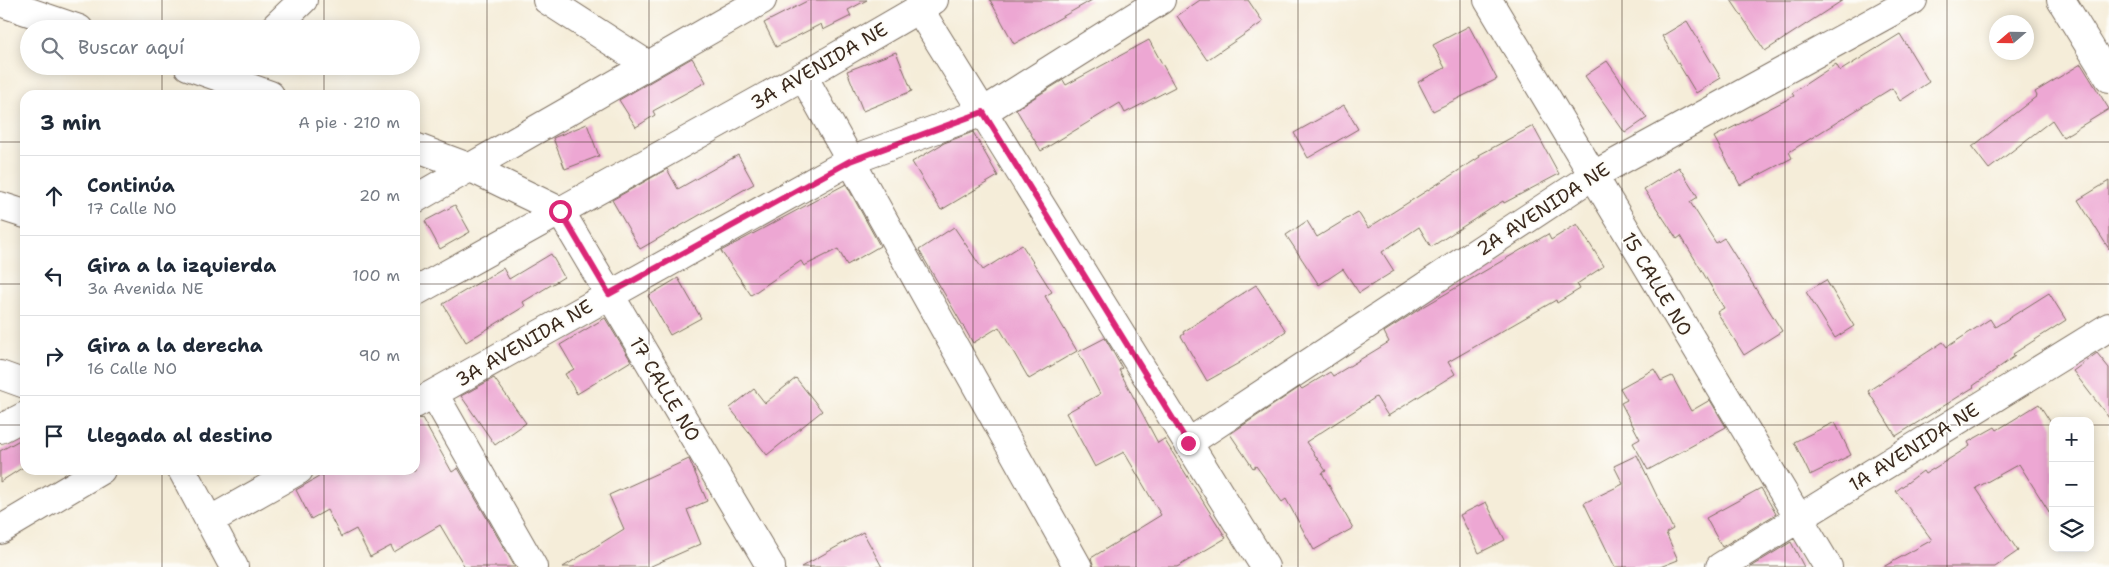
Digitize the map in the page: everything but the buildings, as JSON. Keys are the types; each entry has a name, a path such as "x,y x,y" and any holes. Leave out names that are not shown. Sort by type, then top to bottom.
{"street":[{"path":"281,20 302,0"},
{"path":"547,0 648,65"},
{"path":"420,197 762,0"},
{"name":"3A AVENIDA NE","path":"424,399 850,161 983,112 1161,0"},
{"name":"15 CALLE NO","path":"1488,0 1828,567"},
{"name":"2A AVENIDA NE","path":"1188,443 1592,176 1913,0"},
{"path":"2061,0 2109,78"},
{"path":"0,2 53,20"},
{"path":"926,4 983,112 1265,567"},
{"name":"3A AVENIDA NE","path":"420,289 803,76 926,4"},
{"path":"233,75 261,90"},
{"path":"803,76 1078,567"},
{"path":"420,149 471,168 560,211"},
{"path":"0,206 20,212"},
{"name":"17 CALLE NO","path":"560,211 771,567"},
{"name":"1A AVENIDA NE","path":"1720,567 2109,327"},
{"path":"0,375 20,382"},
{"path":"424,399 533,567"},
{"path":"0,429 20,419"},
{"path":"0,530 93,475"},
{"path":"185,475 234,567"},
{"path":"209,521 290,475"}],"route":[{"path":"560,211 609,294 850,161 983,112 1188,443"}]}
